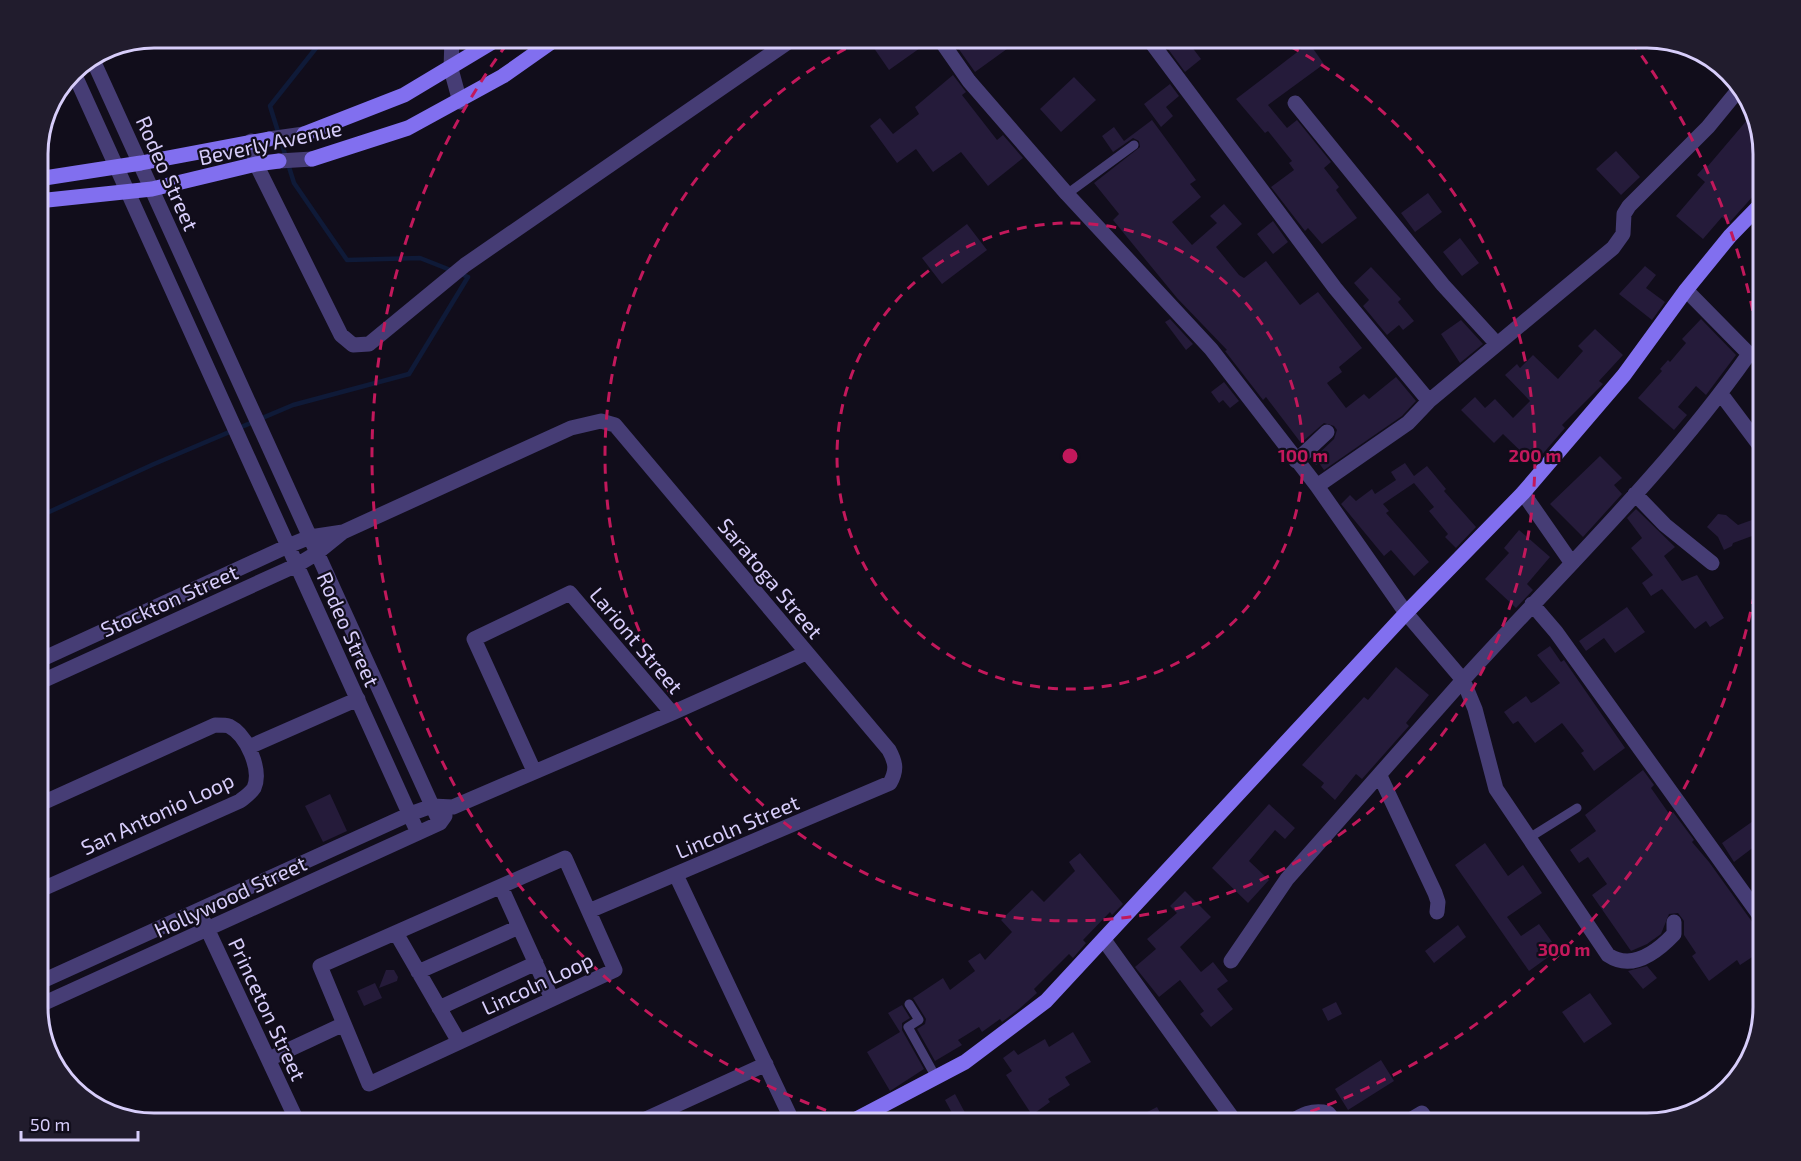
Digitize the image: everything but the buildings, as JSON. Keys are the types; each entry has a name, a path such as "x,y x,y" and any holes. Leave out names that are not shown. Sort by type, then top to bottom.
{"street":[{"path":"452,48 451,69 460,102"},
{"name":"Beverly Avenue","path":"48,177 141,163 251,141 304,134 404,95 484,48"},
{"name":"Beverly Avenue","path":"48,200 152,189 256,164 312,159 408,128 460,102 543,48"},
{"path":"251,141 256,164 341,335 353,345 369,344 465,265 780,48"},
{"path":"946,48 969,81 1067,194 1211,350 1317,486 1406,613 1463,680 1475,708 1496,789 1599,944 1618,962 1637,961 1674,934 1674,922"},
{"path":"1155,48 1335,288 1429,401"},
{"name":"Rodeo Street","path":"96,66 440,823"},
{"path":"77,81 128,192"},
{"path":"1317,486 1408,423 1429,401 1613,248 1623,234 1624,214 1629,206 1708,127 1735,95"},
{"path":"1295,103 1443,285 1497,344"},
{"name":"Rodeo Street","path":"128,192 418,833"},
{"path":"871,1113 937,1079 1000,1038 1046,1001 1406,613 1523,493 1623,375 1686,290 1730,236 1753,213"},
{"path":"1231,961 1287,879 1463,680 1635,494 1721,394 1749,354 1686,290"},
{"path":"1721,394 1753,436"},
{"name":"Saratoga Street","path":"343,532 571,428 602,421 615,424 890,750 895,761 895,773"},
{"path":"1296,461 1327,432"},
{"path":"1523,493 1571,562"},
{"path":"1635,494 1665,525 1712,563"},
{"name":"Stockton Street","path":"48,656 288,546 310,537 343,532"},
{"name":"Stockton Street","path":"48,678 297,565 317,554 343,532"},
{"name":"Lariont Street","path":"534,771 474,639 570,593 672,713"},
{"path":"1532,604 1556,632 1753,905"},
{"path":"432,806 453,807 806,653"},
{"name":"San Antonio Loop","path":"249,747 358,699"},
{"name":"San Antonio Loop","path":"48,801 215,725 228,726 249,747 256,779 253,790 240,801 48,887"},
{"name":"Lincoln Street","path":"589,911 890,783 895,773"},
{"path":"1380,776 1435,893 1438,902 1437,912"},
{"name":"Hollywood Street","path":"48,979 432,806"},
{"path":"440,823 453,807"},
{"name":"Hollywood Street","path":"48,1001 440,823"},
{"name":"Lincoln Loop","path":"565,858 589,911 615,970 369,1084 320,966 565,858"},
{"path":"676,875 789,1113"},
{"path":"501,886 552,999"},
{"name":"Princeton Street","path":"200,911 293,1113"},
{"path":"418,972 519,927"},
{"path":"396,933 459,1042"},
{"path":"1104,940 1228,1113"},
{"path":"439,1008 536,963"},
{"path":"269,1059 344,1024"},
{"path":"661,1113 766,1064"},
{"path":"1307,1113 1319,1111 1328,1113"}],"lane":[{"path":"1067,194 1134,145"},
{"path":"1528,838 1577,808"},
{"path":"909,1004 919,1020 908,1027 937,1079"}],"waterway":[{"path":"316,48 270,106 294,183 347,260 420,258 453,271"},
{"path":"48,512 293,405 409,374 468,277 461,274"}]}
